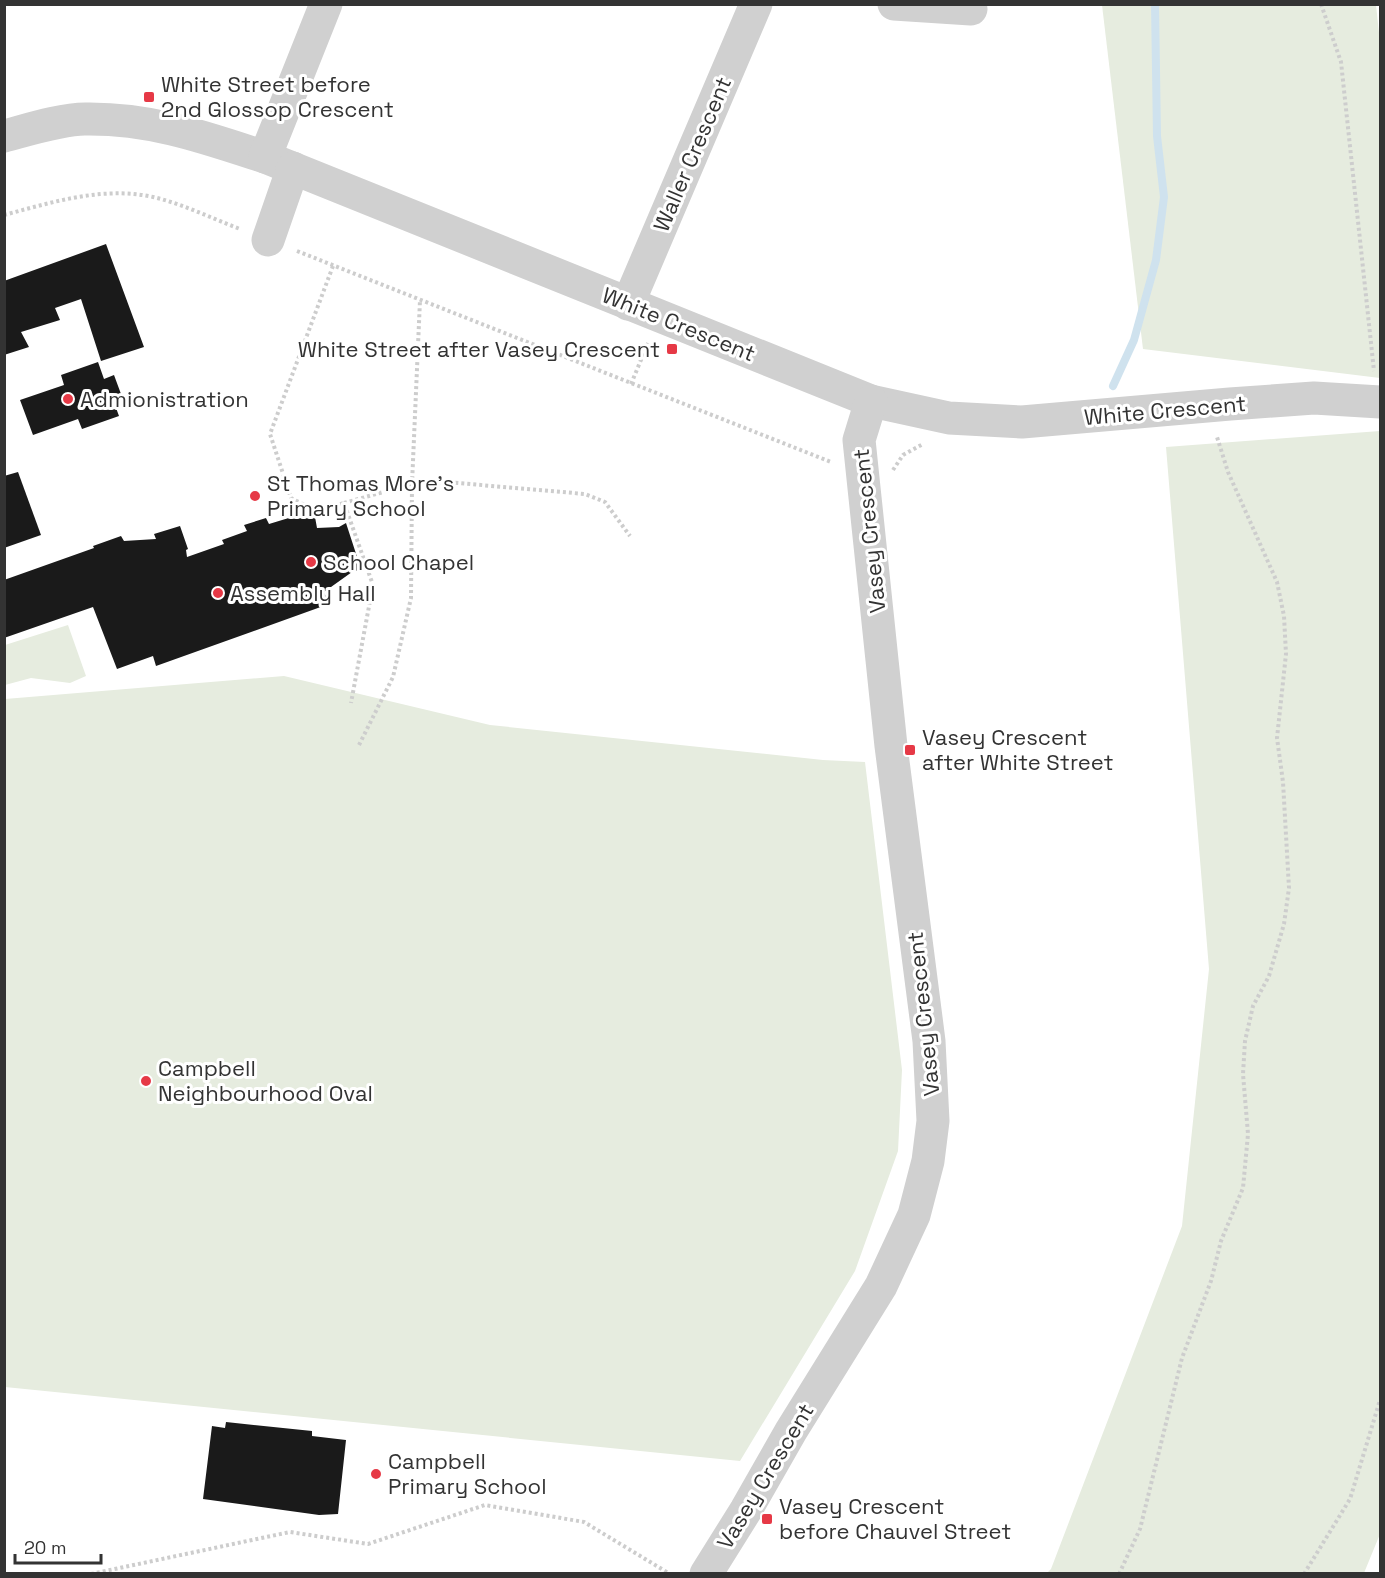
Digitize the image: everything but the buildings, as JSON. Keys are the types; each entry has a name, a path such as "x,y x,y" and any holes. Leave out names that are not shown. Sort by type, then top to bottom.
{"street":[{"path":"268,240 279,163 326,4"},
{"name":"Waller Crescent","path":"643,310 756,4"},
{"path":"894,4 972,9"},
{"name":"White Crescent","path":"4,136 84,119 137,122 185,130 279,163 871,401 949,418 1022,422 1314,398 1378,401"},
{"name":"Vasey Crescent","path":"706,1574 881,1286 914,1215 928,1161 933,1121 929,1041 891,746 859,440 871,401"}],"path":[{"path":"1322,4 1341,62 1378,401"},
{"path":"4,215 81,196 102,194 151,197 173,202 840,466"},
{"path":"333,266 270,434 291,498 316,512 412,484 446,482 585,494 605,501 630,536"},
{"path":"359,745 393,677 411,598 412,484 420,300"},
{"path":"631,384 643,310"},
{"path":"1119,1574 1140,1529 1182,1358 1211,1281 1221,1241 1243,1188 1248,1134 1243,1074 1245,1041 1253,1006 1269,976 1284,924 1289,888 1277,738 1286,654 1284,616 1277,582 1228,472 1216,436"},
{"path":"344,503 373,585 351,703"},
{"path":"1304,1574 1350,1499 1380,1400"},
{"path":"91,1574 290,1532 368,1544 485,1505 584,1522 670,1574"}],"shaded area":[{"path":"1102,5 1376,5 1380,42 1380,378 1143,349"},
{"path":"1380,431 1380,1534 1364,1573 1047,1573 1051,1569 1182,1226 1209,969 1166,447"},
{"path":"68,625 86,676 70,683 31,678 5,685 5,645"},
{"path":"284,676 490,725 823,760 865,762 902,1070 898,1151 855,1271 740,1461 5,1387 5,699"}],"waterway":[{"path":"1113,386 1134,340 1156,260 1164,197 1157,136 1155,4"}],"place":[{"name":"White Street before 2nd Glossop Crescent","path":"149,97"},
{"name":"White Street after Vasey Crescent","path":"672,349"},
{"name":"Admionistration","path":"68,399"},
{"name":"St Thomas More's Primary School","path":"255,496"},
{"name":"School Chapel","path":"311,562"},
{"name":"Assembly Hall","path":"218,593"},
{"name":"Vasey Crescent after White Street","path":"910,750"},
{"name":"Campbell Neighbourhood Oval","path":"146,1081"},
{"name":"Campbell Primary School","path":"376,1474"},
{"name":"Vasey Crescent before Chauvel Street","path":"767,1519"}]}
